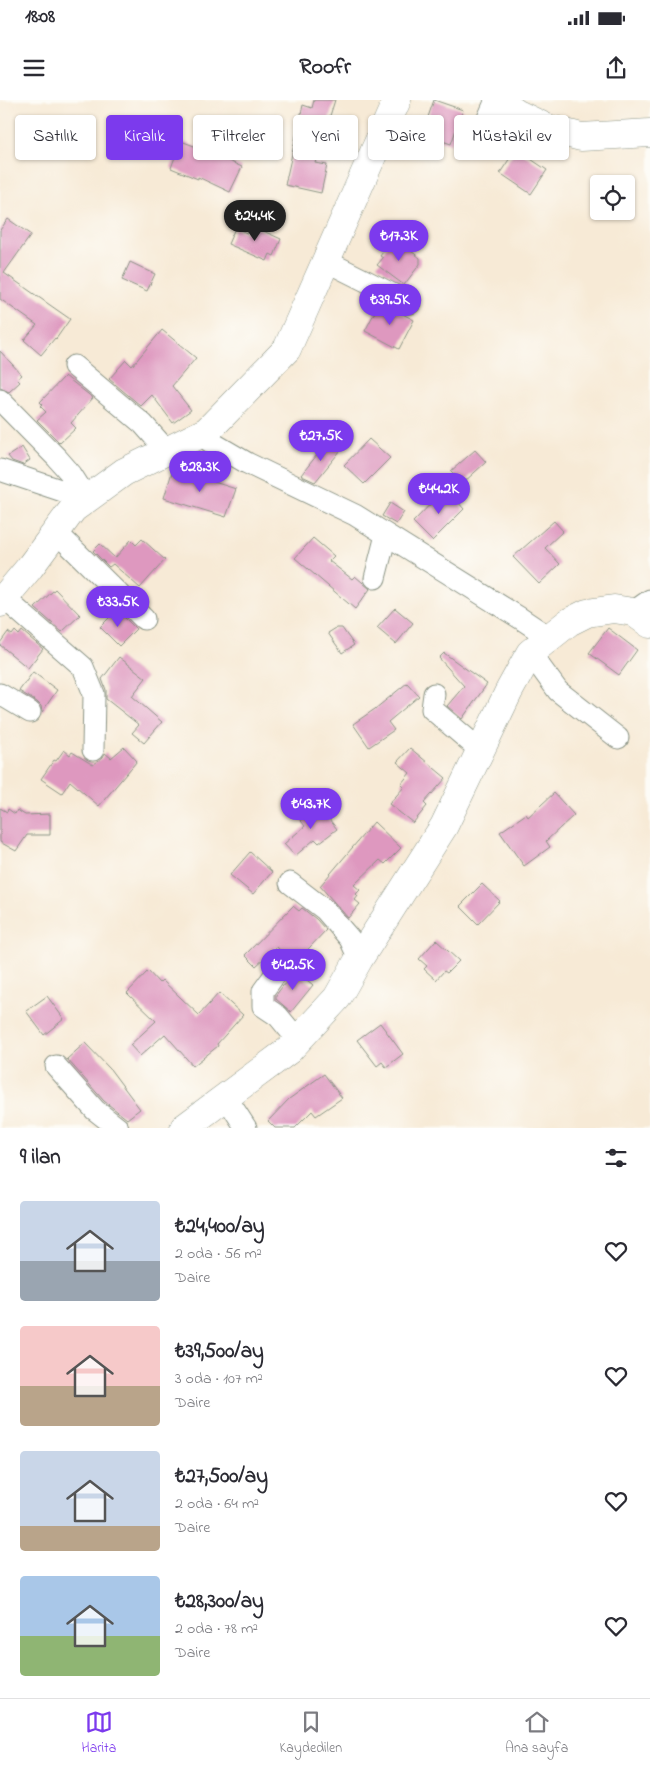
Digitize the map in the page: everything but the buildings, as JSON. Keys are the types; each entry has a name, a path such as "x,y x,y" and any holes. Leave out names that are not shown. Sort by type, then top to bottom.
{"street":[{"path":"93,750 94,694 83,667 2,600 73,509 124,472 207,431 287,349 397,100"},
{"path":"490,115 497,100 548,128 581,137 650,133"},
{"path":"326,261 410,303"},
{"path":"74,366 143,424 167,451"},
{"path":"0,400 71,474 87,499"},
{"path":"199,435 248,463 355,515 520,618 540,646 558,691 618,738"},
{"path":"0,470 87,499"},
{"path":"56,532 144,619"},
{"path":"375,578 386,535"},
{"path":"184,1128 289,1050 337,998 359,959 444,826 509,691 540,646 569,622 587,613 614,609 646,613"},
{"path":"0,694 30,712"},
{"path":"434,694 432,709 481,751"},
{"path":"290,883 325,910 350,939 359,959"},
{"path":"282,965 263,992 263,1006 278,1016 298,1040"},
{"path":"56,1066 95,1110 118,1128"},
{"path":"226,1097 246,1128"}]}
